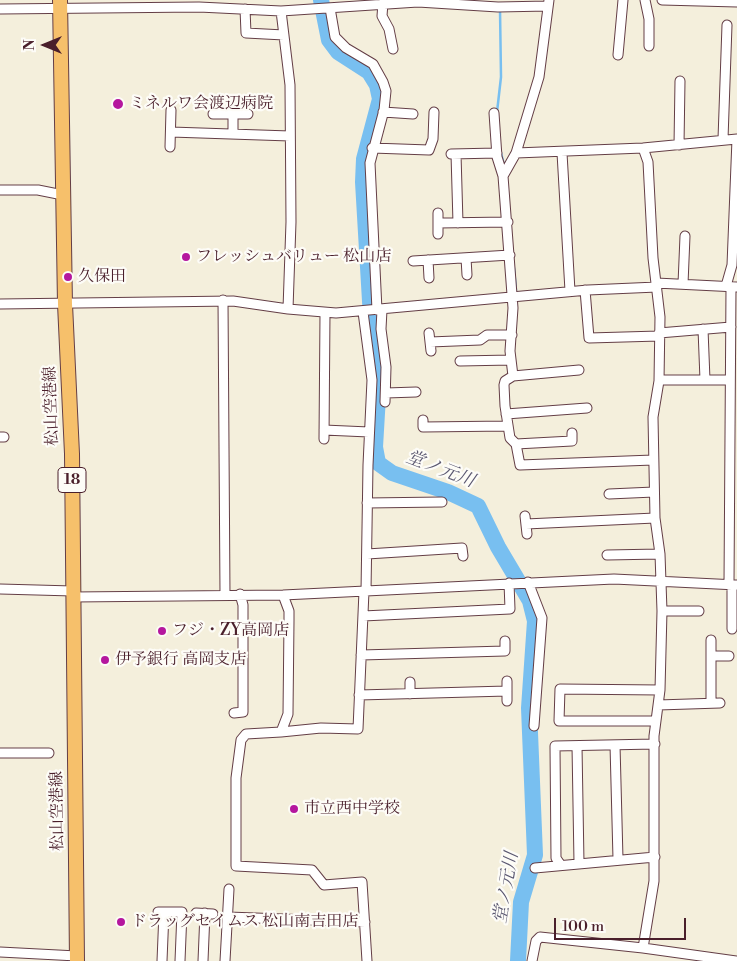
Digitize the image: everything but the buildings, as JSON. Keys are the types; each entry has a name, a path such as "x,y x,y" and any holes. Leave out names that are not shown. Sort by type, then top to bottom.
{"main road":[{"name":"松山空港線","path":"60,4 63,195 72,454 77,959"}],"street":[{"path":"618,54 622,0"},
{"path":"645,0 649,18 649,46"},
{"path":"662,0 737,2"},
{"path":"0,9 60,4 225,4 245,10 281,11 418,1 498,7 548,3 539,76 516,153 503,176"},
{"path":"383,3 382,16 389,29 394,50"},
{"path":"325,9 332,29 340,43 372,64 384,82 386,100 372,148 370,174 372,368 367,554 358,728 321,728 246,734 241,740 236,778 236,866 312,870 324,885 362,882 367,961"},
{"path":"245,10 246,33 284,35"},
{"path":"281,11 290,85 288,309"},
{"path":"723,140 727,25"},
{"path":"679,145 680,82"},
{"path":"170,147 171,110"},
{"path":"383,112 413,114"},
{"path":"372,148 430,150 433,139 434,112"},
{"path":"494,113 497,153 503,176 508,222 514,308 511,360 513,376"},
{"path":"213,114 248,114"},
{"path":"233,114 233,134"},
{"path":"171,132 290,136"},
{"path":"516,153 644,148 737,139 731,286 730,380 733,436 732,629"},
{"path":"644,148 648,162 651,240 657,285 659,334 658,380 653,417 653,460 662,611 660,690 654,744 654,881 644,948"},
{"path":"562,152 570,291"},
{"path":"458,223 454,154 497,153"},
{"path":"0,190 38,190 63,195"},
{"path":"438,213 438,234"},
{"path":"438,223 508,222"},
{"path":"683,284 685,236"},
{"path":"413,261 510,255"},
{"path":"466,258 467,275"},
{"path":"428,260 429,278"},
{"path":"0,304 223,300 326,313 372,311 512,296 657,285 731,286"},
{"path":"586,290 589,338 659,334 731,326"},
{"path":"223,300 225,594"},
{"path":"372,311 388,349 385,397 416,392"},
{"path":"326,313 324,435 370,432"},
{"path":"703,329 704,380"},
{"path":"430,342 480,340 487,335 512,335"},
{"path":"460,361 511,360"},
{"path":"579,370 513,376 505,381 506,414 510,438 516,444 520,465 653,460"},
{"path":"658,380 730,380"},
{"path":"506,414 587,408"},
{"path":"423,420 423,426 508,426"},
{"path":"516,444 572,441 572,433"},
{"path":"599,462 599,472"},
{"path":"609,494 654,492"},
{"path":"367,502 442,502"},
{"path":"526,525 566,527 606,516 655,518"},
{"path":"367,554 462,548 462,556"},
{"path":"607,555 660,554"},
{"path":"0,589 73,594 283,595 528,582 661,580 733,585"},
{"path":"528,582 542,618 534,726"},
{"path":"363,616 510,609 510,583"},
{"path":"234,713 242,712 242,605 240,594"},
{"path":"281,732 288,714 289,611 283,595"},
{"path":"662,611 699,610"},
{"path":"658,705 716,703 712,640"},
{"path":"361,655 405,649 505,650 505,641"},
{"path":"712,656 729,656"},
{"path":"359,695 410,694 456,688 507,696 506,681"},
{"path":"410,682 410,694"},
{"path":"656,722 559,721 560,689 660,690"},
{"path":"560,864 556,858 555,746 654,744"},
{"path":"615,745 618,859"},
{"path":"577,746 579,864"},
{"path":"0,754 49,753"},
{"path":"535,868 554,867 560,864 655,857"},
{"path":"225,961 229,890"},
{"path":"162,961 161,912 182,912 180,961"},
{"path":"203,961 204,914"},
{"path":"228,917 365,922"},
{"path":"532,961 536,941 540,937 644,948 736,961"},
{"path":"0,952 77,959"}],"waterway":[{"name":"堂ノ元川","path":"321,0 329,40 338,52 369,72 377,85 380,99 364,159 363,182 371,318 379,379 375,447 378,463 392,473 448,492 478,506 498,547 530,601 535,621 529,708 535,855 521,902 518,961"},
{"path":"497,112 501,77 500,9"},
{"path":"501,153 504,165"},
{"path":"514,268 516,290"}],"place":[{"name":"ミネルワ会渡辺病院","path":"118,104"},
{"name":"フレッシュバリュー 松山店","path":"186,257"},
{"name":"久保田","path":"68,277"},
{"name":"フジ・ZY高岡店","path":"162,631"},
{"name":"伊予銀行 高岡支店","path":"105,660"},
{"name":"市立西中学校","path":"294,809"},
{"name":"ドラッグセイムス 松山南吉田店","path":"121,922"}]}
